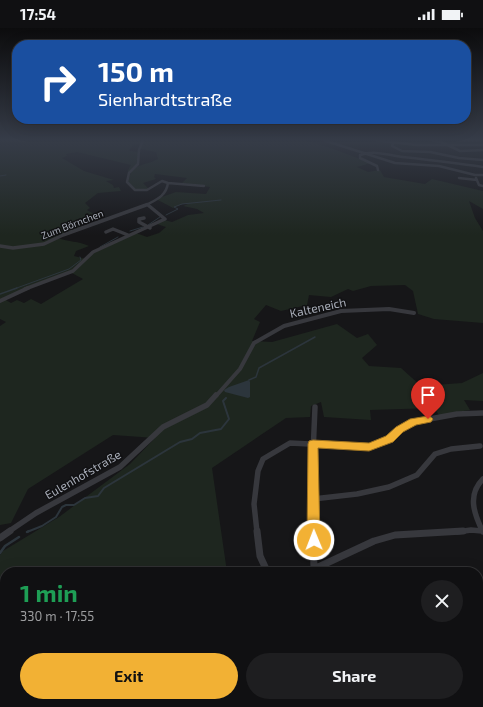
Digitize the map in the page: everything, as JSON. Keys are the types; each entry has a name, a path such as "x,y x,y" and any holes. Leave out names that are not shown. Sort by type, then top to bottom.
{"street":[{"path":"130,172 127,182 136,190 147,190 160,181 164,181 168,184 204,186"},
{"path":"465,172 483,175"},
{"path":"475,174 479,185 483,186"},
{"path":"459,178 477,180"},
{"name":"Zum Börnchen","path":"0,246 19,248 44,244 63,235 147,204 166,193 168,184"},
{"path":"0,301 12,294 78,268 91,254 128,235 150,228 165,219 147,204"},
{"path":"144,218 138,222 150,228"},
{"path":"106,232 114,229 128,235"},
{"name":"Kalteneich","path":"254,343 284,326 341,311 388,309 414,313"},
{"name":"Eulenhofstraße","path":"0,538 36,513 120,467 132,457 162,426 208,405 240,369 254,343"},
{"path":"314,567 313,444 315,407"},
{"path":"266,567 260,556 254,504 258,472 263,459 290,443 369,447 390,439 400,430 413,422 457,414 483,413"},
{"path":"313,499 347,495 396,485 422,470 427,460 436,454 448,449 480,446"},
{"path":"322,567 374,541 395,535 411,533 453,533 470,530 483,532 473,501 475,488 483,479"}],"shaded area":[{"path":"0,172 86,172 114,180 106,181 113,185 114,188 119,187 121,191 98,193 85,203 90,208 87,210 97,216 78,222 77,223 83,228 58,238 89,246 76,251 74,256 86,259 92,254 136,233 147,237 159,233 166,227 157,224 164,220 172,222 188,215 204,213 197,209 183,206 188,204 183,204 173,208 156,199 176,192 206,194 210,187 182,183 187,178 155,174 154,177 156,179 143,183 149,189 137,190 128,182 132,172 381,172 384,177 425,184 432,179 483,191 483,209 469,201 475,218 483,231 483,323 434,319 418,314 413,291 405,285 371,286 353,291 348,289 331,297 309,295 307,305 281,311 266,305 254,319 260,322 252,341 272,342 337,324 357,338 368,334 377,345 362,358 369,366 401,368 421,386 462,383 483,373 483,401 464,400 470,410 439,415 434,408 370,410 371,420 324,417 321,402 311,406 310,417 286,418 212,468 226,567 0,567 0,555 3,551 59,517 130,464 155,438 113,435 28,489 11,523 0,525 0,326 6,322 0,319","holes":["70,272 83,279 41,304 31,299 24,303 17,300 11,303 4,299"]},
{"path":"249,380 250,397 248,398 225,392 224,390 229,387"}],"waterway":[{"path":"0,176 6,175"},
{"path":"166,215 178,209 174,207 182,204 221,200"},
{"path":"148,225 160,217"},
{"path":"130,231 143,227"},
{"path":"100,247 118,237"},
{"path":"14,289 69,269 81,260 80,257"},
{"path":"0,294 17,288"},
{"path":"249,380 256,377 259,368 315,337"},
{"path":"29,531 27,532 42,526 56,517 62,507 66,505 74,505 85,498 98,496 104,488 180,442 192,439 200,433 221,429 229,419 223,401 226,398"},
{"path":"0,553 5,546 19,537"}],"route":[{"path":"314,540 312,477 313,444 369,447 390,439 400,430 413,422 428,419"}]}
